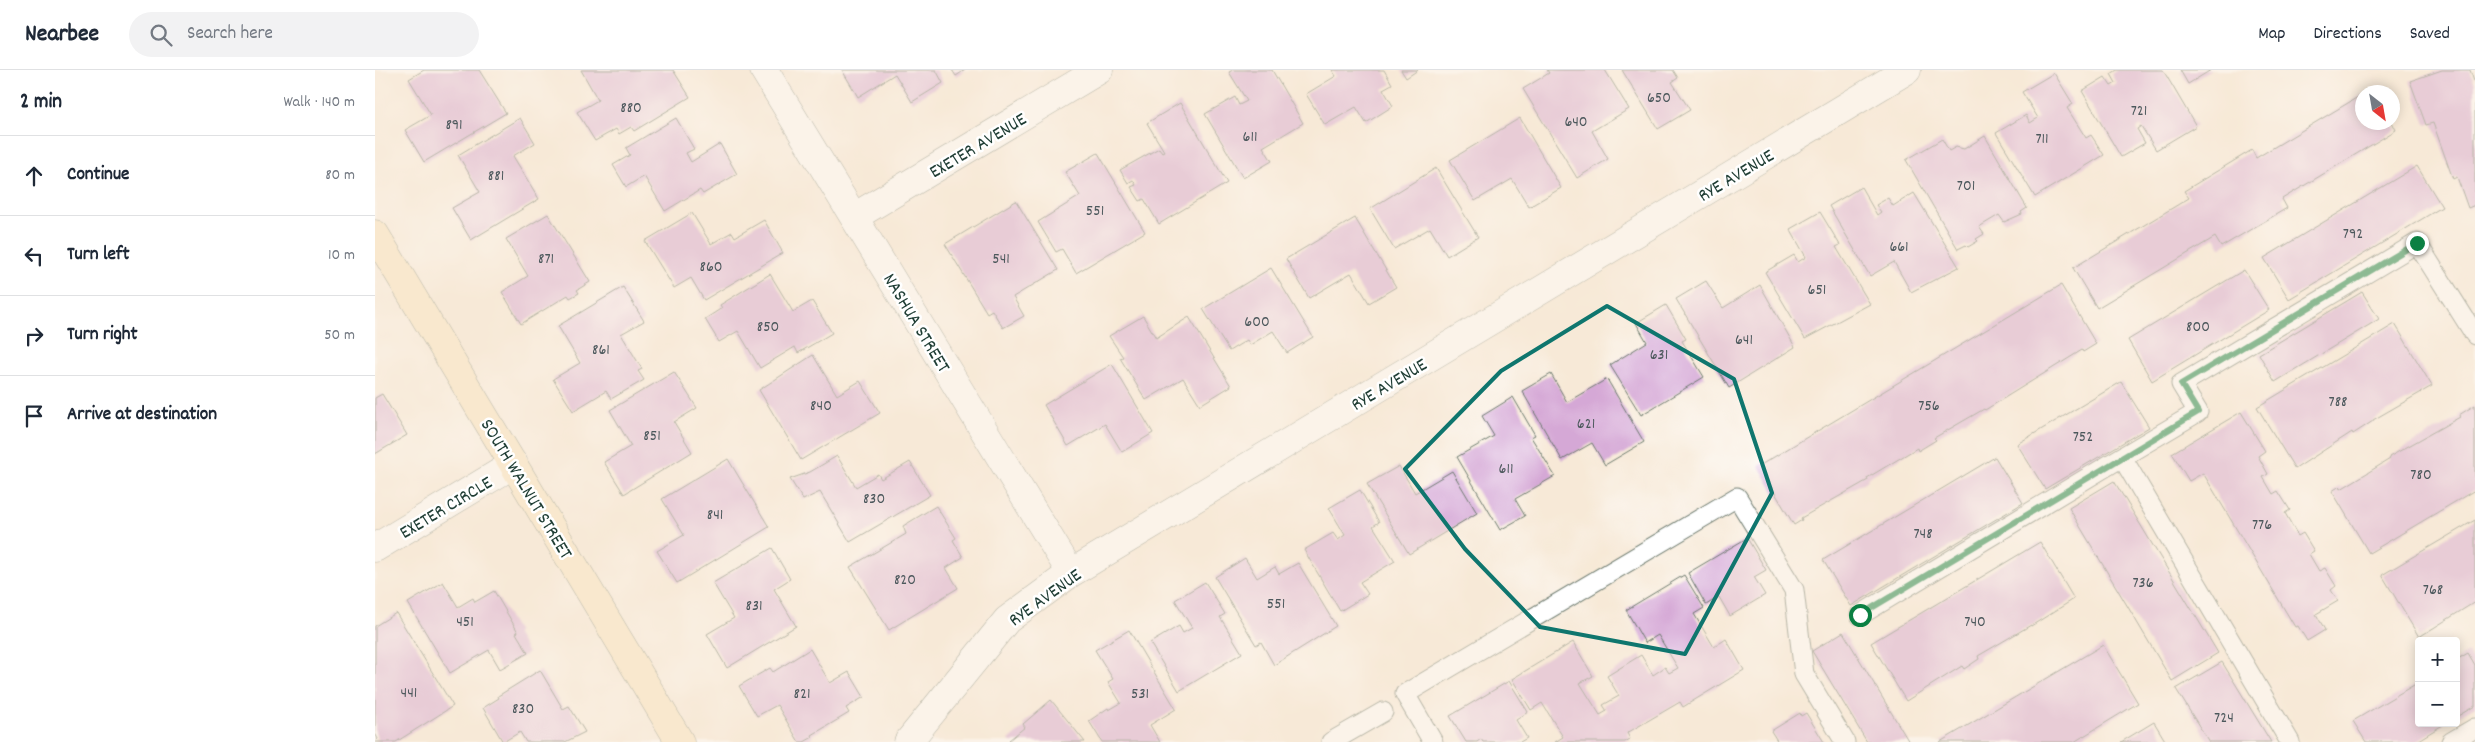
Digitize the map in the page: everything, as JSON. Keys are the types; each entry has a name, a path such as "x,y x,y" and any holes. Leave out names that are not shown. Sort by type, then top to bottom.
{"street":[{"name":"NASHUA STREET","path":"764,70 1071,574"},
{"name":"EXETER AVENUE","path":"855,217 1099,70"},
{"name":"RYE AVENUE","path":"908,742 1007,620 1071,574 1907,70"},
{"name":"SOUTH WALNUT STREET","path":"375,234 680,742"},
{"name":"EXETER CIRCLE","path":"375,548 514,464"}],"lane":[{"path":"1860,615 2198,412 2181,384 2417,243 2475,335"},
{"path":"2122,457 2290,742"},
{"path":"1433,742 1405,694 1737,496 1794,590 1804,674 1845,742"},
{"path":"1331,742 1383,712"},
{"path":"2451,742 2475,728"}],"highlighted area":[{"path":"1607,306 1734,379 1772,493 1685,654 1540,627 1465,549 1405,469 1501,371"}],"building":[{"path":"424,70 479,70 506,113 424,162 405,130 431,115 409,79"},
{"path":"581,70 673,70 690,97 634,131 631,127 619,134 616,129 595,141 577,112 598,100"},
{"path":"842,70 936,70 943,83 912,102 895,74 858,97"},
{"path":"952,70 965,70 956,76"},
{"path":"1233,70 1272,70 1303,123 1263,147 1272,161 1243,178 1205,114 1235,97 1239,105 1247,101 1229,72"},
{"path":"1332,70 1384,70 1392,84 1383,89 1393,106 1366,123 1356,107 1325,125 1306,94 1336,76"},
{"path":"1401,70 1418,70 1406,78"},
{"path":"1547,70 1605,70 1629,109 1592,131 1608,159 1577,178 1523,89 1549,73"},
{"path":"1622,70 1673,70 1678,78 1672,82 1690,110 1658,129"},
{"path":"2117,70 2163,70 2196,126 2156,150 2141,126 2137,129 2145,143 2121,157 2082,91 2105,77 2111,86 2116,83 2111,74"},
{"path":"2180,70 2211,70 2188,84"},
{"path":"2442,70 2470,70 2475,84 2475,205 2468,208 2457,177 2453,179 2433,123 2426,125 2410,81"},
{"path":"2054,73 2073,104 2067,108 2086,138 2091,135 2104,155 2035,197 1996,133 2026,115 2030,123 2038,118 2022,92"},
{"path":"2355,99 2355,130 2396,130 2282,199 2287,208 2221,247 2215,237 2097,308 2073,268 2189,198 2184,191 2252,150 2256,158"},
{"path":"1180,103 1227,183 1159,224 1144,199 1140,201 1131,187 1136,185 1133,180 1128,183 1120,170 1159,148 1162,152 1164,151 1147,123"},
{"path":"520,118 535,143 513,156 539,199 471,240 452,208 480,192 458,155"},
{"path":"676,118 694,149 686,153 691,162 720,144 737,174 703,194 700,190 665,211 644,176 626,187 613,165 630,155 626,148"},
{"path":"1520,118 1561,188 1529,207 1512,179 1475,201 1450,160"},
{"path":"1985,136 2027,208 2021,212 2022,214 2004,222 1999,215 1979,227 1984,234 1976,239 1978,241 1968,247 1966,245 1958,249 1906,160 1942,139 1949,151 1956,147 1964,149"},
{"path":"1098,153 1145,232 1076,273 1062,249 1056,252 1038,222 1080,196 1065,172"},
{"path":"2417,166 2442,207 2289,299 2264,258"},
{"path":"1436,168 1478,237 1447,256 1430,228 1394,249 1370,209"},
{"path":"1861,187 1877,215 1881,212 1876,205 1888,198 1893,206 1914,193 1959,267 1911,292 1894,262 1870,276 1829,206"},
{"path":"1016,201 1058,270 1013,297 1024,316 1003,328 992,310 987,313 945,244"},
{"path":"1820,212 1840,245 1836,247 1870,304 1805,339 1765,272 1794,255 1798,262 1806,257 1790,229"},
{"path":"692,213 711,244 732,232 735,237 764,220 783,253 704,300 691,278 674,288 645,241"},
{"path":"548,214 590,282 577,290 579,293 570,298 568,295 521,324 502,292 528,276 506,239"},
{"path":"1355,218 1396,287 1369,303 1351,273 1309,298 1286,259"},
{"path":"1271,268 1313,337 1287,353 1273,331 1250,345 1247,340 1229,351 1203,309"},
{"path":"2244,270 2269,310 2152,381 2128,340"},
{"path":"770,274 793,312 812,301 832,333 798,353 795,347 760,368 738,331 719,342 705,319 722,308 720,305"},
{"path":"1706,281 1723,308 1760,285 1795,347 1729,388 1676,299"},
{"path":"2061,285 2096,344 2083,352 2082,350 1985,410 1934,438 1936,440 1918,451 1917,448 1867,478 1868,480 1801,518 1802,520 1794,525 1759,466"},
{"path":"623,287 644,321 621,334 642,369 638,371 644,380 611,399 606,391 573,411 553,379 580,363 558,326"},
{"path":"2362,292 2379,319 2275,382 2259,354"},
{"path":"1666,305 1686,339 1682,341 1704,377 1641,415 1610,365 1647,342 1636,323"},
{"path":"1143,316 1156,338 1189,317 1231,386 1200,405 1183,378 1146,400 1120,358 1123,357 1109,336"},
{"path":"2395,324 2432,386 2373,420 2353,434 2352,432 2295,469 2257,407"},
{"path":"813,355 837,395 860,381 880,413 801,460 759,390"},
{"path":"1112,364 1153,433 1122,452 1105,424 1068,446 1044,405"},
{"path":"674,372 697,408 674,422 692,452 624,494 604,462 631,446 610,410"},
{"path":"1551,374 1567,402 1607,379 1644,442 1605,465 1592,443 1562,460 1522,391"},
{"path":"2121,382 2149,427 2045,489 2017,444"},
{"path":"382,394 407,435 375,454 375,398"},
{"path":"1513,397 1535,435 1531,437 1555,476 1515,499 1525,516 1500,530 1457,457 1494,436 1482,416"},
{"path":"2475,405 2475,490 2369,553 2332,491 2340,486 2341,489 2390,459 2389,457 2460,417 2459,415"},
{"path":"2241,412 2265,451 2258,456 2268,474 2263,477 2273,494 2278,491 2290,510 2285,513 2298,536 2303,533 2314,551 2309,554 2319,571 2325,568 2336,586 2331,590 2338,601 2316,614 2325,630 2307,641 2298,626 2295,627 2203,473 2189,481 2172,453"},
{"path":"837,456 856,487 878,474 881,479 910,462 930,495 850,542 820,492 803,500 790,479 810,472"},
{"path":"1995,457 2023,503 1851,606 1823,560"},
{"path":"728,459 769,527 677,583 657,551 684,535 662,499"},
{"path":"1399,466 1415,493 1452,471 1477,513 1409,554 1367,484"},
{"path":"2114,481 2218,653 2172,681 2069,508"},
{"path":"1360,490 1379,522 1373,526 1395,561 1360,582 1368,594 1340,611 1304,550 1333,533 1338,540 1345,535 1329,508"},
{"path":"936,506 956,538 953,540 963,557 946,568 958,588 889,630 850,567 906,534 903,526"},
{"path":"2475,520 2475,602 2419,637 2382,575"},
{"path":"1747,538 1766,570 1754,577 1765,595 1730,616 1719,597 1706,605 1688,573"},
{"path":"2040,542 2074,599 1978,656 1979,659 1964,669 1962,666 1906,701 1871,643"},
{"path":"772,548 790,579 774,589 796,626 727,668 707,634 734,618 713,583"},
{"path":"1245,558 1257,578 1275,567 1279,574 1298,563 1336,626 1274,665 1261,642 1256,645 1215,577"},
{"path":"1684,575 1704,608 1694,614 1714,647 1726,639 1744,670 1683,707 1680,702 1627,733 1630,739 1625,742 1555,742 1563,737 1542,703 1531,710 1512,679 1573,642 1593,676 1580,683 1600,715 1607,711 1603,705 1619,696 1607,676 1641,655 1653,675 1665,667 1669,673 1678,668 1658,635 1645,643 1626,610"},
{"path":"443,582 458,607 473,598 475,602 494,591 528,653 500,669 489,650 450,673 408,603"},
{"path":"1205,582 1225,614 1220,617 1242,653 1179,691 1150,643 1179,626 1183,633 1192,628 1175,600"},
{"path":"396,613 453,706 396,742 375,742 378,739 375,733 375,626"},
{"path":"1129,630 1176,709 1150,725 1160,742 1102,742 1089,721 1108,708 1109,710 1121,703 1108,682 1113,679 1095,650"},
{"path":"1843,632 1909,742 1867,742 1812,651"},
{"path":"2103,645 2138,703 2074,742 1940,742"},
{"path":"810,649 830,683 849,672 864,697 846,708 849,713 812,735 813,737 804,742 799,742 777,705 757,716 739,686 770,668 773,672"},
{"path":"2468,653 2475,665 2475,706 2460,715 2460,682 2460,658"},
{"path":"2222,662 2271,742 2209,742 2176,689"},
{"path":"540,670 563,709 569,706 585,732 565,742 526,742 520,732 503,742 483,708 499,698 498,696"},
{"path":"1509,681 1528,712 1516,720 1527,738 1520,742 1483,742 1481,739 1477,742 1466,742 1450,716"},
{"path":"2415,684 2415,727 2439,727 2415,742 2366,742 2353,721"},
{"path":"1051,700 1085,742 1011,742 1009,740 1025,727 1023,724"},
{"path":"1800,713 1801,716 1806,713 1824,742 1778,742 1771,731"},
{"path":"2154,722 2166,742 2121,742"}],"route":[{"path":"1860,615 2198,412 2181,384 2417,243"}]}
